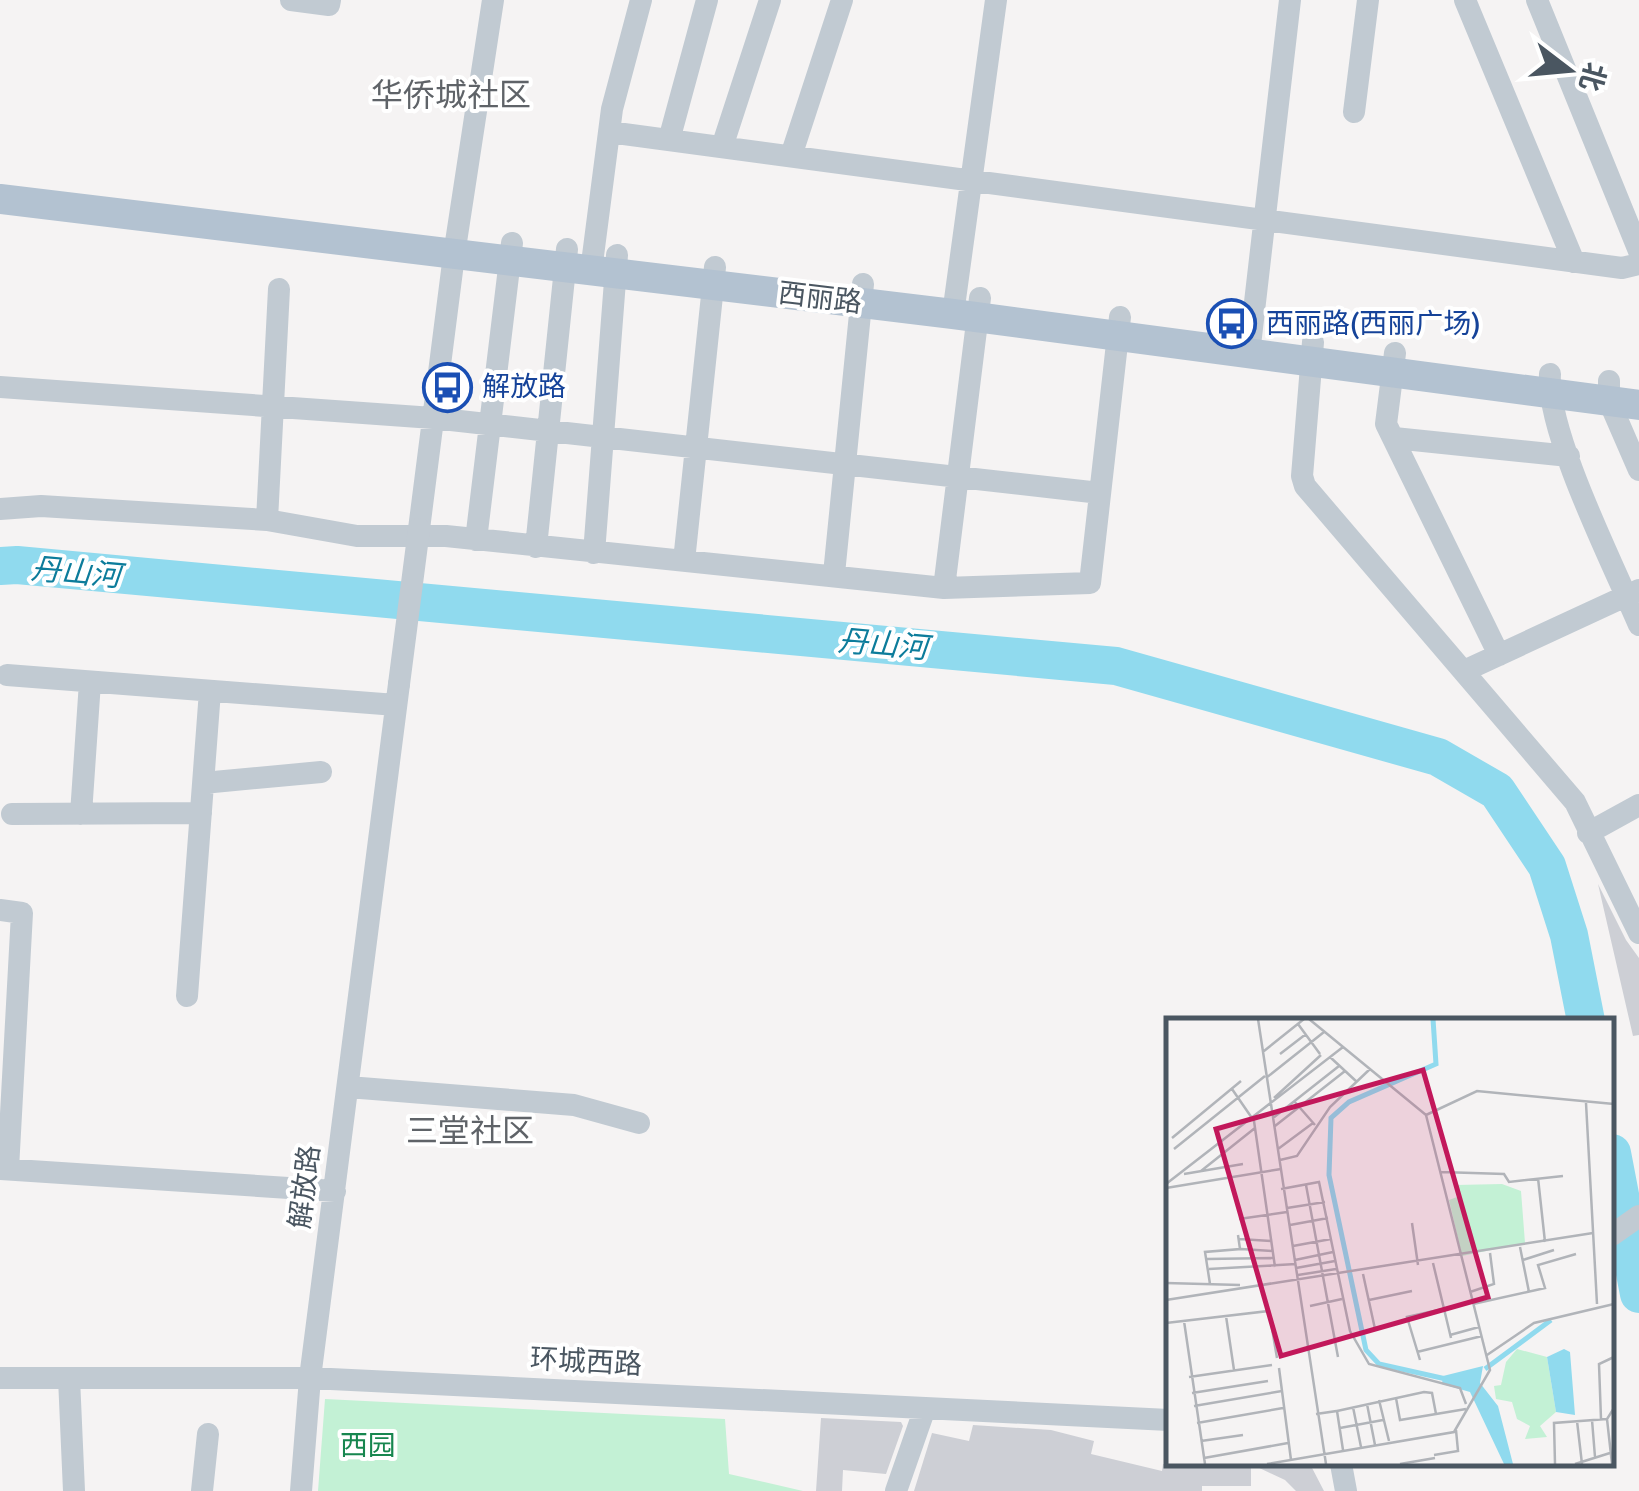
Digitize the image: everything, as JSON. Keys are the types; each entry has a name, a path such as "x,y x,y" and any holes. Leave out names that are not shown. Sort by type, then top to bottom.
{"main road":[{"name":"西丽路","path":"0,180 455,246"},
{"name":"西丽路","path":"0,199 510,252 967,306 1624,393"}],"street":[{"path":"291,0 329,4 330,0"},
{"name":"解放路","path":"300,1491 310,1378 432,418 493,0"},
{"path":"536,548 548,431 591,262 609,132 641,0"},
{"path":"669,140 708,0"},
{"path":"722,147 770,0"},
{"path":"791,156 842,0"},
{"path":"944,588 958,477 971,180 996,0"},
{"path":"1250,344 1290,0"},
{"path":"1354,112 1368,0"},
{"path":"1466,0 1574,262"},
{"path":"1537,0 1639,251"},
{"path":"609,132 1574,262 1622,268 1639,264"},
{"path":"476,540 510,252"},
{"path":"591,262 603,437 594,553"},
{"path":"684,561 714,276"},
{"path":"267,520 279,289"},
{"path":"834,574 862,294"},
{"path":"0,509 40,506 267,520 357,536 446,536 944,588 1090,583 1119,326"},
{"path":"1312,352 1304,486 1575,802 1639,933"},
{"path":"1393,363 1386,424 1499,654"},
{"path":"1549,383 1569,456 1633,593 1639,625"},
{"path":"0,387 432,418 1100,493"},
{"path":"1624,393 1639,470"},
{"path":"1394,438 1569,456"},
{"path":"1464,671 1633,593"},
{"path":"7,676 210,691 398,694"},
{"path":"82,814 90,682"},
{"path":"188,996 210,691"},
{"path":"203,783 321,772"},
{"path":"1588,833 1639,805"},
{"path":"12,814 201,813"},
{"path":"0,910 22,914 4,1169 335,1191"},
{"path":"348,1087 574,1105 639,1123"},
{"path":"1614,1234 1639,1216"},
{"name":"环城西路","path":"0,1378 310,1378 1166,1420"},
{"path":"68,1378 74,1491"},
{"path":"896,1491 925,1408"},
{"path":"202,1491 208,1434"},
{"path":"1341,1466 1346,1491"}],"green space":[{"name":"西园","path":"325,1399 725,1419 729,1474 803,1491 318,1491"}],"building":[{"path":"1598,884 1639,958 1639,1035 1633,1036"},
{"path":"821,1418 901,1422 903,1426 886,1474 843,1470 842,1491 816,1491"},
{"path":"973,1425 1051,1430 1094,1441 1091,1454 1162,1471 1163,1464 1251,1466 1251,1486 1202,1486 1202,1491 914,1491 932,1433 969,1441"},
{"path":"1255,1466 1311,1466 1324,1491 1296,1491 1285,1480"}],"waterway":[{"name":"丹山河","path":"0,566 1116,666 1438,757 1497,791 1547,866 1569,935 1585,1018"},
{"name":"丹山河","path":"1614,1163 1639,1294"}],"place":[{"name":"西丽路(西丽广场)","path":"1231,324"},
{"name":"解放路","path":"447,387"}],"district":[{"name":"华侨城社区","path":"451,95"},
{"name":"三堂社区","path":"470,1131"}]}
